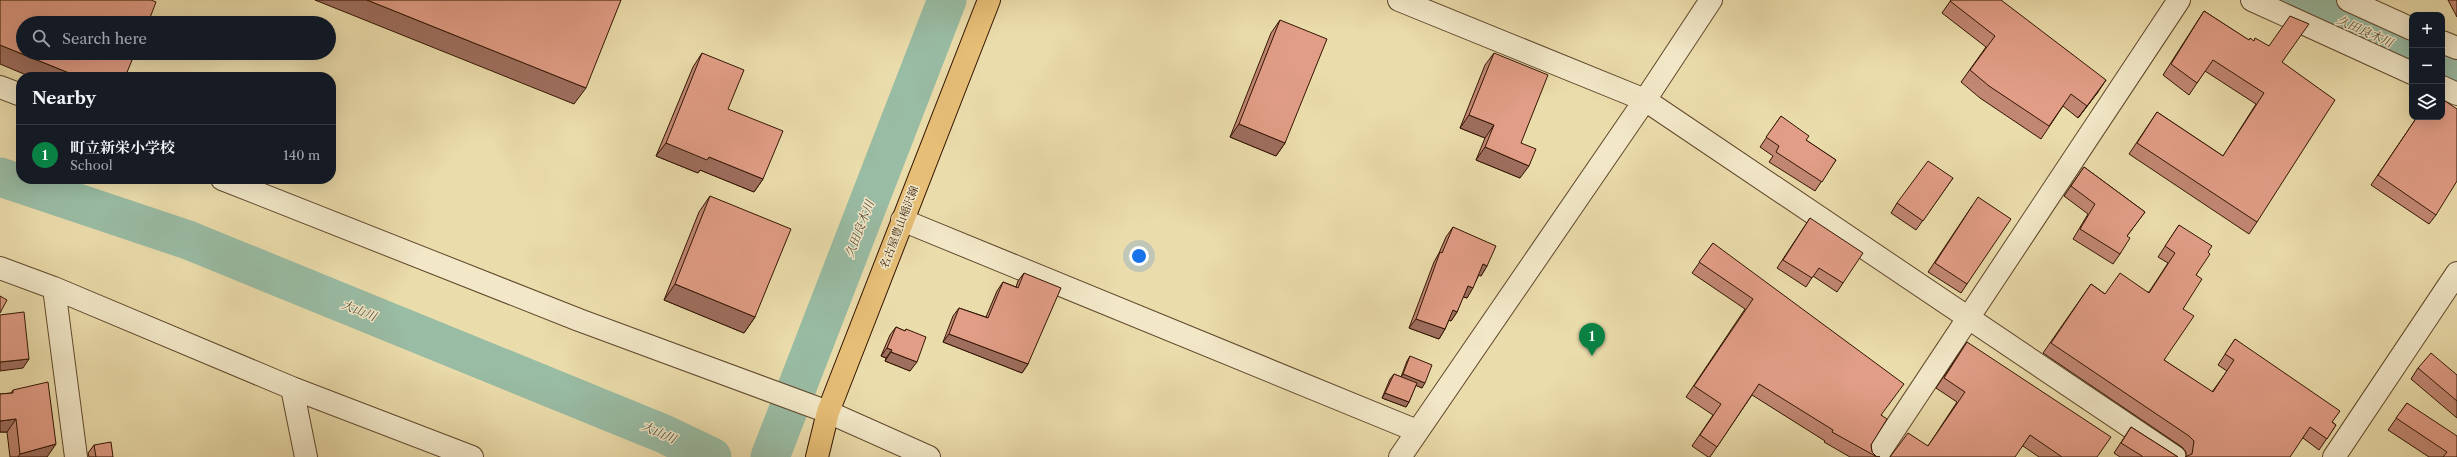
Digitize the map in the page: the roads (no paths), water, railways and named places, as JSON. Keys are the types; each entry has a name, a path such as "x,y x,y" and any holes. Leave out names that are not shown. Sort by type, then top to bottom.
{"main road":[{"name":"名古屋豊山稲沢線","path":"819,449 828,412 989,0"}],"street":[{"path":"1398,0 1645,100 2175,457"},
{"path":"1400,457 1645,100 1711,0"},
{"path":"1876,457 2179,0"},
{"path":"2252,0 2409,72"},
{"path":"2348,0 2409,28"},
{"path":"2445,43 2457,48"},
{"path":"0,87 16,93"},
{"path":"2445,88 2457,94"},
{"path":"235,184 579,320 828,412 929,457"},
{"path":"902,220 1417,431"},
{"path":"0,268 54,288 443,451 472,457"},
{"path":"2334,457 2457,273"},
{"path":"54,288 76,457"},
{"path":"292,388 306,457"}],"waterway":[{"name":"久田良木川","path":"770,457 947,0"},
{"name":"久田良木川","path":"2296,0 2409,51"},
{"name":"久田良木川","path":"2445,66 2457,72"},
{"name":"大山川","path":"0,177 16,182"},
{"name":"大山川","path":"21,184 188,240 664,434 712,457"}],"place":[{"name":"町立新栄小学校","path":"1592,356"}]}
